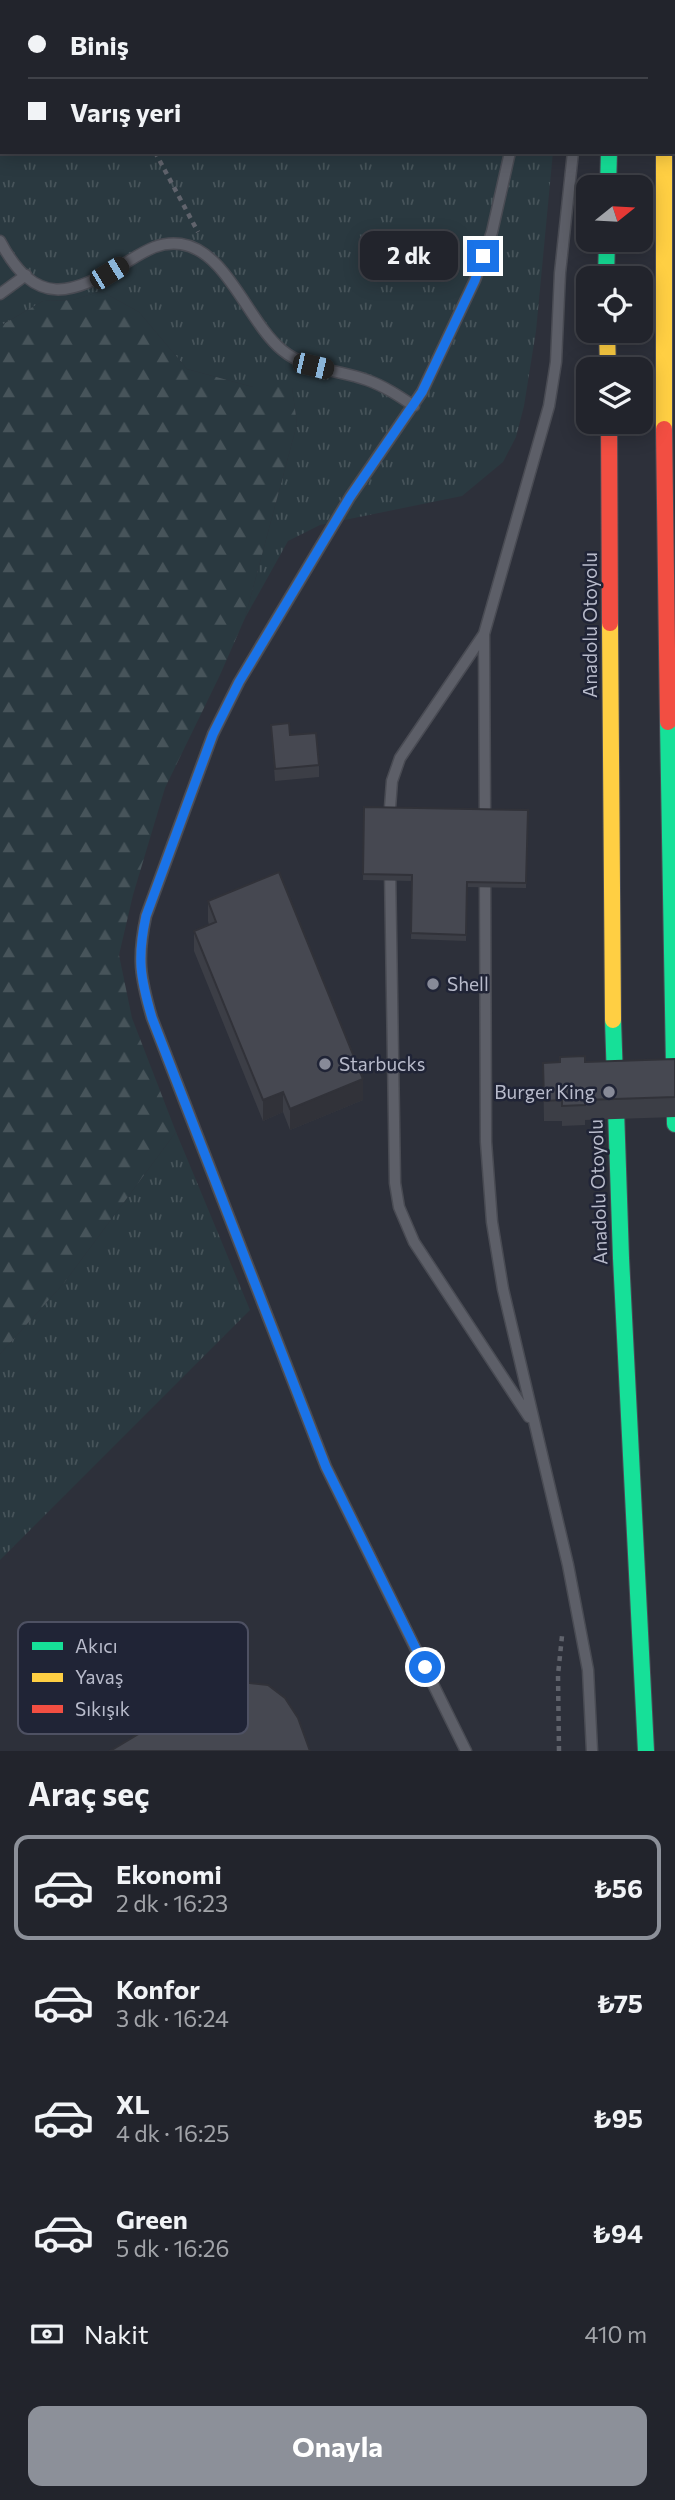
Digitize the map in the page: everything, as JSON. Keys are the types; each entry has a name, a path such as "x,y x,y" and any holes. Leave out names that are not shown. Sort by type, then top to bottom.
{"highway":[{"path":"608,175 609,154"},
{"path":"664,154 667,744 675,1124"},
{"name":"Anadolu Otoyolu","path":"609,434 614,1045 621,1258 646,1751"}],"lane":[{"path":"466,1751 326,1467 152,1018 139,968 146,916 213,734 269,630 350,497 414,406 475,280 492,232 510,154"},
{"path":"485,829 484,634 549,406 556,362 560,273 573,154"},
{"path":"0,241 9,258 26,275 42,287 59,290 92,283 160,244 177,243 194,247 210,258 268,335 283,350 313,366 384,387 414,406"},
{"path":"0,294 26,275"},
{"path":"389,828 392,780 400,758 484,634"},
{"path":"390,856 395,1183 399,1207 414,1242 533,1423"},
{"path":"485,857 486,1142 492,1222 503,1289 568,1565 588,1670 592,1751"}],"path":[{"path":"156,154 183,201 210,258"},
{"path":"559,1751 558,1675 562,1633"}],"green space":[{"path":"0,154 553,154 536,331 524,406 516,437 503,462 462,496 320,525 288,541 245,618 297,424 292,388 253,387 187,369 139,312 101,291 73,300 43,301 0,326"},
{"path":"101,291 139,312 187,369 253,387 292,387 297,424 245,618 165,788 133,895 119,955 132,1018 176,1132 64,1283 0,1354 0,326 43,301 73,300"},
{"path":"176,1132 250,1310 0,1560 0,1354 64,1283"}],"building":[{"path":"289,723 290,735 316,733 319,765 275,769 271,725"},
{"path":"364,807 528,810 526,883 467,882 466,935 411,933 412,875 363,874"},
{"path":"279,872 363,1079 290,1109 283,1092 263,1100 194,931 216,922 208,901"},
{"path":"585,1056 585,1062 675,1059 675,1097 585,1100 585,1105 562,1106 562,1100 544,1101 543,1063 560,1062 560,1057"},
{"path":"248,1683 268,1685 285,1698 298,1718 310,1751 110,1751 138,1734 248,1734"}],"traffic: fast":[{"path":"608,175 609,154"},
{"path":"606,266 607,252"},
{"path":"668,722 675,1124"},
{"path":"613,1020 621,1258 646,1751"}],"traffic: slow":[{"path":"664,154 664,429"},
{"path":"607,343 608,357"},
{"path":"610,623 613,1020"}],"traffic: jam":[{"path":"664,429 668,722"},
{"path":"609,434 610,623"}],"place":[{"name":"Shell","path":"433,984"},
{"name":"Starbucks","path":"325,1064"},
{"name":"Burger King","path":"609,1092"}],"route":[{"path":"425,1667 326,1467 152,1018 139,968 146,916 213,734 269,630 350,497 422,392 475,280 483,256"}]}
